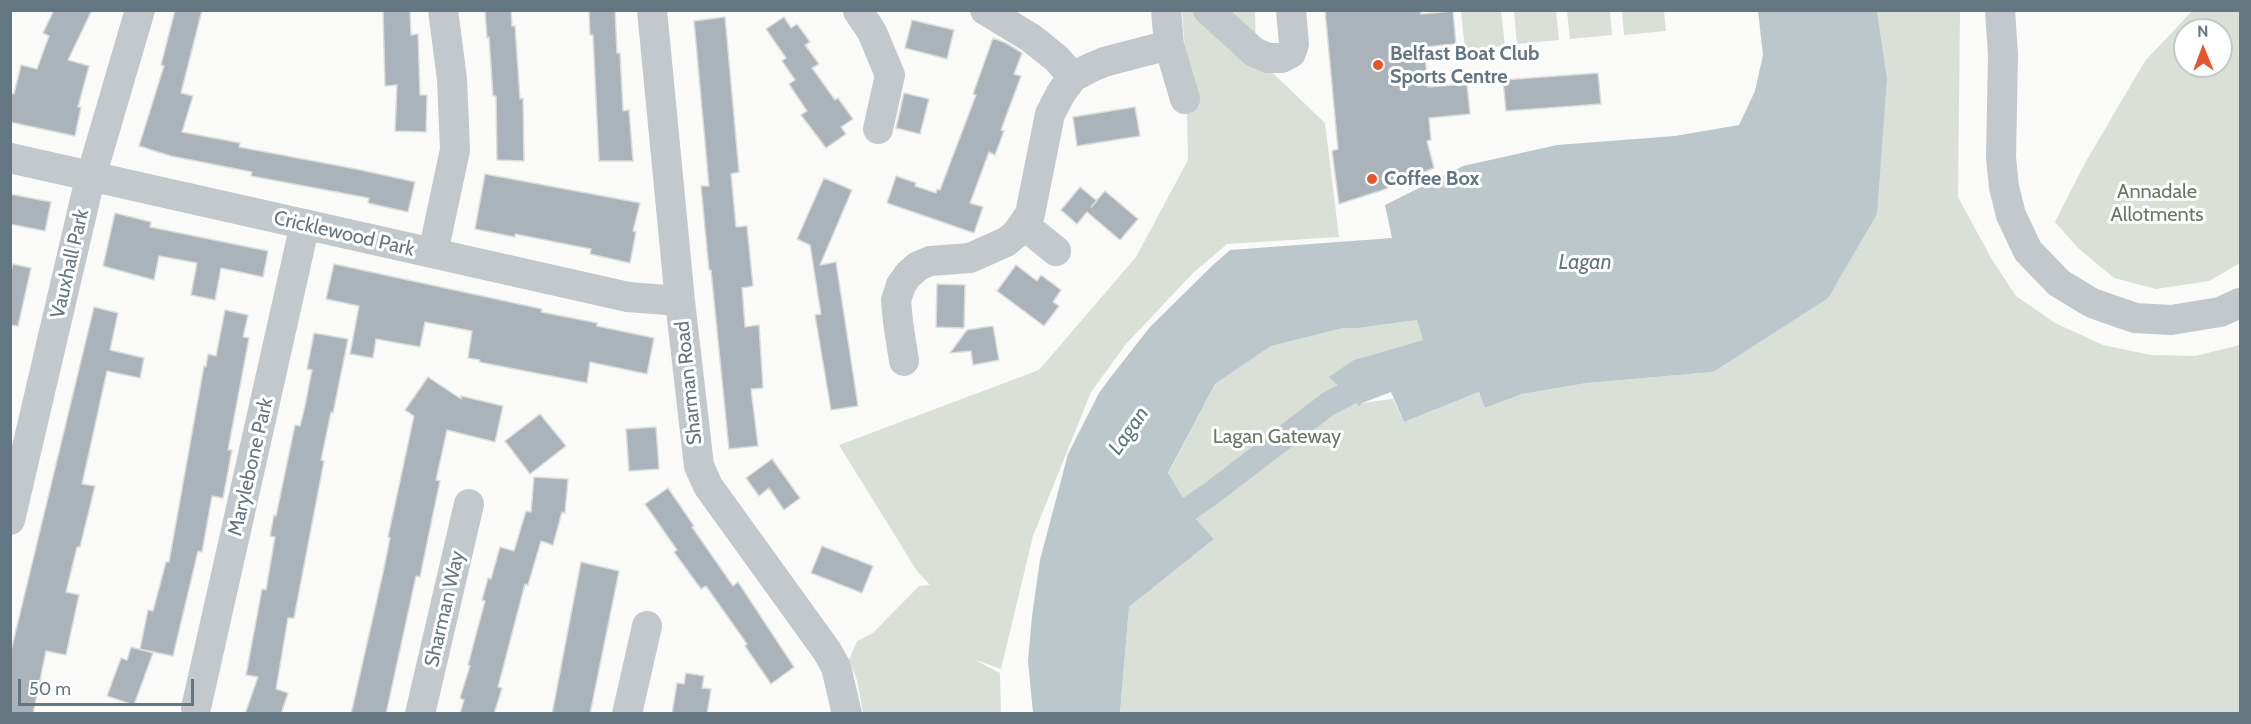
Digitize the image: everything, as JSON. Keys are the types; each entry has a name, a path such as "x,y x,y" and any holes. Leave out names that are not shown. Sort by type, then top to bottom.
{"street":[{"name":"Vauxhall Park","path":"10,520 91,177 140,10"},
{"path":"432,253 455,150 452,79 443,10"},
{"name":"Sharman Road","path":"652,10 680,301 699,466 708,486 827,651 836,667 847,714"},
{"path":"860,10 890,75 878,129"},
{"path":"985,10 1031,38 1056,58 1073,77"},
{"path":"1166,10 1169,45 1185,99"},
{"path":"1208,10 1254,52 1268,58 1282,58 1291,53 1294,45 1291,10"},
{"path":"2000,10 2003,55 2001,158 2004,187 2011,215 2028,251 2059,283 2092,303 2135,318 2171,320 2220,312 2241,303"},
{"path":"904,361 897,322 896,300 901,285 918,266 930,261 970,258 990,251 1006,242 1024,225 1030,214 1050,114 1073,77 1104,62 1169,45"},
{"name":"Cricklewood Park","path":"10,158 628,297 680,301"},
{"name":"Marylebone Park","path":"196,708 305,224"},
{"path":"1024,225 1056,251"},
{"name":"Sharman Way","path":"420,714 470,504"},
{"path":"627,714 647,626"}],"green space":[{"path":"1182,11 1255,11 1256,57 1325,123 1339,237 1227,244 1193,273 1126,344 1091,392 1033,536 1001,669 973,659 1000,673 1001,713 863,713 857,680 849,660 857,641 873,633 919,586 930,585 917,571 839,445 1039,370 1136,257 1188,160"},
{"path":"1461,11 1501,11 1505,46 1465,50"},
{"path":"1514,11 1556,11 1559,40 1517,44"},
{"path":"1567,11 1610,11 1612,35 1570,39"},
{"path":"1622,11 1664,11 1666,31 1624,35"},
{"name":"Lagan Gateway","path":"1877,11 1960,11 1958,197 1991,258 2016,296 2055,323 2103,345 2151,355 2195,356 2240,345 2240,713 1120,714 1129,607 1214,539 1195,518 1168,474 1215,384 1271,346 1343,328 1417,320 1423,340 1354,360 1362,403 1393,399 1404,422 1479,392 1485,408 1522,394 1587,383 1713,372 1887,78"},
{"name":"Annadale Allotments","path":"2192,11 2240,11 2240,263 2209,281 2156,289 2114,278 2078,248 2055,222 2085,163 2145,61 2173,31 2173,78 2233,78 2233,18 2185,18"}],"water":[{"name":"Lagan","path":"1758,11 1877,11 1887,78 1877,214 1828,298 1713,372 1587,383 1522,394 1485,408 1479,392 1404,422 1391,392 1359,406 1329,377 1354,360 1423,340 1417,320 1343,328 1271,346 1215,384 1168,473 1195,518 1214,539 1129,607 1120,713 1033,713 1028,661 1032,616 1040,560 1068,454 1099,393 1110,378 1150,327 1213,265 1230,250 1392,238 1385,205 1463,166 1557,145 1675,136 1739,125 1755,91 1763,55"}],"building":[{"path":"54,10 92,10 68,60 89,66 78,107 81,107 75,136 10,122 10,93 14,94 21,65 37,69 49,36 43,33"},
{"path":"175,10 202,10 181,93 193,96 182,132 240,143 239,147 415,182 408,212 368,203 369,198 251,176 252,172 171,156 139,146 164,66 161,65"},
{"path":"383,10 410,10 411,35 418,34 420,95 427,95 426,132 395,131 397,85 385,86"},
{"path":"485,10 511,10 512,26 515,26 520,99 523,98 524,161 497,160 496,96 493,96"},
{"path":"589,10 615,10 623,111 629,110 633,161 599,161 593,35 590,35"},
{"name":"Belfast Boat Club Sports Centre","path":"1325,10 1420,10 1421,14 1453,11 1456,44 1424,47 1428,87 1467,84 1470,114 1429,118 1431,140 1427,141 1434,168 1383,190 1339,204 1332,151 1338,149"},
{"path":"725,17 739,172 731,174 736,227 747,226 753,286 742,288 745,327 759,325 763,388 751,389 758,446 729,449 701,186 709,186 694,21"},
{"path":"784,17 791,28 797,24 810,42 805,45 819,64 812,68 835,100 838,98 853,119 841,127 846,134 826,148 801,115 807,111 789,84 795,80 782,61 786,58 766,29"},
{"path":"912,20 954,30 947,59 905,48"},
{"path":"993,38 1022,53 1014,74 1021,76 1001,130 1004,131 995,155 989,152 970,203 983,207 974,233 887,203 896,176 936,193 937,189 940,190 976,95 973,94"},
{"path":"1598,73 1601,104 1506,111 1503,80"},
{"path":"904,93 929,99 920,134 896,128"},
{"path":"1135,107 1140,136 1077,146 1073,117"},
{"path":"485,174 640,203 633,231 636,232 630,263 590,254 591,249 515,234 515,237 475,229"},
{"path":"824,178 852,190 820,265 836,262 858,406 831,410 815,315 821,314 810,245 797,239"},
{"path":"1080,187 1097,201 1105,191 1138,219 1120,240 1087,212 1077,224 1061,210"},
{"path":"10,194 51,202 45,231 10,224"},
{"path":"115,213 151,222 150,227 268,251 263,277 221,268 215,300 191,295 197,263 159,256 154,280 103,266"},
{"path":"13,264 31,268 18,326 10,325 10,274"},
{"path":"334,264 542,309 541,312 597,323 597,326 654,338 647,374 590,362 587,383 479,362 480,360 468,358 472,331 425,322 420,347 376,339 373,358 350,354 359,306 326,299"},
{"path":"1016,265 1037,281 1041,275 1061,290 1053,302 1059,306 1044,326 997,291"},
{"path":"937,284 965,285 964,328 936,327"},
{"path":"94,307 118,313 110,350 144,358 140,378 107,371 82,484 95,486 66,592 79,595 66,655 46,651 33,714 10,714 10,655"},
{"path":"225,310 248,315 243,337 249,338 228,450 232,450 223,498 212,496 202,552 198,551 173,656 140,649 148,610 153,611 166,562 169,562 204,366 206,367 208,354 216,356"},
{"path":"993,326 999,360 973,365 971,351 950,353 967,330"},
{"path":"314,333 348,339 321,460 324,461 294,618 288,618 276,689 288,693 281,714 245,714 258,677 246,675 262,589 266,590 275,537 270,536 295,425 300,426 305,406 312,370 307,369"},
{"path":"428,377 461,399 461,396 503,406 495,442 447,430 436,480 440,481 420,577 416,576 386,714 351,714 383,573 390,538 388,537 414,416 405,410"},
{"path":"540,414 566,446 530,474 505,441"},
{"path":"656,427 659,469 629,471 626,429"},
{"path":"772,459 800,498 784,510 769,488 759,496 746,478"},
{"path":"534,477 568,479 565,513 562,512 553,545 541,541 528,585 525,584 498,687 502,688 494,714 460,714 464,700 460,698 470,666 468,665 485,601 482,600 488,578 491,579 500,547 514,551 526,511 531,512"},
{"path":"668,488 733,586 738,582 794,667 771,684 745,646 747,644 706,586 701,589 674,552 677,550 645,504"},
{"path":"822,546 873,566 862,593 811,573"},
{"path":"581,562 619,571 590,714 552,714"},
{"path":"131,647 153,653 134,705 107,696 121,658 127,660"},
{"path":"686,673 704,676 702,688 711,689 707,714 672,714 677,683 684,684"}],"waterway":[{"path":"1162,527 1209,495 1328,404 1374,380"}],"place":[{"name":"Belfast Boat Club Sports Centre","path":"1378,65"},
{"name":"Coffee Box","path":"1372,179"}]}
